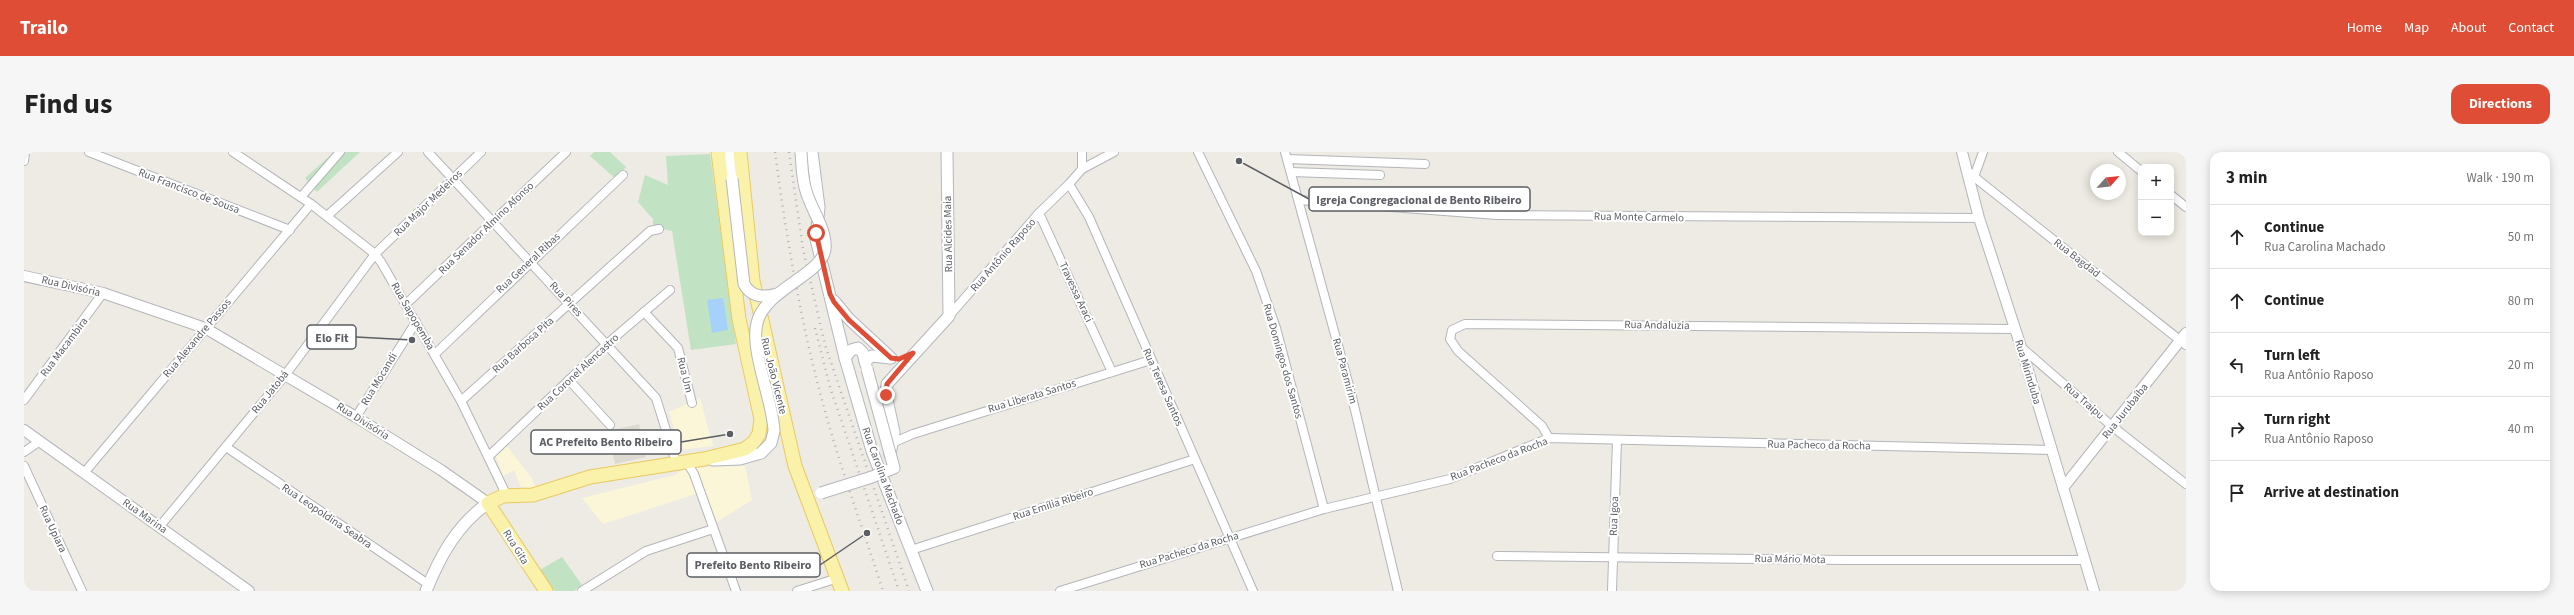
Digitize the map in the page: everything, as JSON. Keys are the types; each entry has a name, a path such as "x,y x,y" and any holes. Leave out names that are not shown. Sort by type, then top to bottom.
{"main road":[{"name":"Rua João Vicente","path":"704,459 745,448 754,442 760,431 761,419 739,319 728,245 718,152"},
{"path":"730,152 744,284 749,291 757,296 777,294"},
{"name":"Rua João Vicente","path":"740,152 748,241 762,326 795,466 842,591"},
{"path":"427,588 446,546 470,518 488,503 507,496 538,494 583,479 681,461 704,459 740,460 761,453 771,443 774,431 756,329 763,308 777,294 817,263 825,250 823,236 805,188 801,152"},
{"name":"Rua Carolina Machado","path":"812,152 819,207 816,239 845,358 872,451 927,591"},
{"name":"Rua Alcides Maia","path":"947,152 949,316"},
{"path":"728,245 740,250 748,241"},
{"path":"830,294 849,320 891,358"},
{"name":"Rua Antônio Raposo","path":"888,490 887,473 894,427 886,386 913,353 949,316"},
{"path":"806,498 872,477 894,468 862,351 856,348 849,351 845,358"},
{"name":"Rua Antônio Raposo","path":"866,365 872,356 899,359 913,353"},
{"name":"Rua Gita","path":"488,503 546,591"}],"street":[{"path":"24,161 25,152"},
{"name":"Rua Francisco de Sousa","path":"89,152 290,230"},
{"name":"Rua Sapopemba","path":"233,152 311,204 375,254 435,354 489,456 507,496"},
{"path":"301,197 340,152"},
{"path":"327,216 398,152"},
{"name":"Rua Pires","path":"428,152 608,343 659,402 681,461 694,474 736,591"},
{"name":"Rua Major Medeiros","path":"375,254 481,152"},
{"name":"Rua Senador Almino Afonso","path":"406,304 566,152"},
{"path":"1082,152 1082,169 1114,152"},
{"name":"Rua Domingos dos Santos","path":"1198,152 1256,272 1276,328 1324,509"},
{"name":"Rua Mirinduba","path":"1962,152 1971,174 1979,218 2021,347 2050,450 2094,591"},
{"path":"1971,174 1983,152"},
{"path":"2118,152 2138,169"},
{"path":"1286,155 1425,164"},
{"name":"Rua Paramirim","path":"1286,155 1376,496 1398,591"},
{"name":"Rua Antônio Raposo","path":"949,316 1039,213 1082,169"},
{"path":"1291,172 1380,175"},
{"name":"Rua Bagdad","path":"1971,174 2184,339"},
{"name":"Rua General Ribas","path":"435,354 530,261 624,175"},
{"name":"Rua Teresa Santos","path":"1069,184 1089,217 1151,360 1231,537 1253,591"},
{"path":"2174,197 2186,207"},
{"name":"Rua Monte Carmelo","path":"1299,200 1497,215 1979,218"},
{"name":"Rua Alexandre Passos","path":"84,473 311,204"},
{"name":"Travessa Araci","path":"1039,213 1112,372"},
{"name":"Rua Barbosa Pita","path":"461,402 650,231 659,229"},
{"name":"Rua Jatobá","path":"160,526 286,374 375,254"},
{"name":"Rua Divisória","path":"24,276 103,293 205,328 286,374 356,417 451,477 488,503"},
{"name":"Rua Coronel Alencastro","path":"489,456 608,343 670,290"},
{"name":"Rua Macambira","path":"24,400 103,293"},
{"name":"Rua Um","path":"644,312 678,348 692,403"},
{"name":"Rua Mocandi","path":"356,417 416,322"},
{"name":"Rua Andaluzia","path":"1550,438 1542,426 1458,351 1450,339 1452,330 1465,324 2015,328"},
{"name":"Rua Jurubaíba","path":"2063,488 2184,339"},
{"name":"Rua Traipu","path":"2021,347 2113,427 2186,484"},
{"name":"Rua Liberata Santos","path":"892,443 914,434 1151,360"},
{"path":"569,380 610,425"},
{"path":"894,427 902,432 914,434"},
{"name":"Rua Marina","path":"24,430 249,591"},
{"name":"Rua Pacheco da Rocha","path":"1060,591 1324,509 1450,479 1550,438 2050,450"},
{"name":"Rua Igoa","path":"1612,591 1617,440"},
{"path":"24,452 40,441"},
{"name":"Rua Leopoldina Seabra","path":"226,447 427,588"},
{"name":"Rua Emília Ribeiro","path":"911,550 1195,458"},
{"name":"Rua Upiara","path":"24,466 82,591"},
{"path":"582,591 646,551 713,529"},
{"name":"Rua Mário Mota","path":"1496,556 1613,556 1848,560 2084,560"},
{"path":"797,591 838,578"}],"shaded area":[{"path":"700,398 713,446 680,450 669,412"},
{"path":"639,424 646,457 615,464 608,431"},
{"path":"507,446 533,480 536,489 521,487 514,470 503,476 494,451"},
{"path":"745,466 752,500 717,522 705,491 603,524 582,498 675,475 685,468"}],"green space":[{"path":"334,152 360,152 317,192 305,178"},
{"path":"594,152 610,152 626,167 616,179 590,156"},
{"path":"710,154 736,344 691,350 672,231 653,227 653,219 638,202 645,175 668,185 666,156"},
{"path":"562,557 582,585 574,591 555,591 538,571"}],"water":[{"path":"723,298 728,330 712,333 707,300"}],"railway":[{"path":"775,152 798,298 814,370 840,461 883,591"},
{"path":"789,152 803,249 825,345 909,591"},
{"path":"815,328 830,387 899,591"}],"place":[{"name":"Igreja Congregacional de Bento Ribeiro","path":"1239,161"},
{"name":"Elo Fit","path":"412,340"},
{"name":"AC Prefeito Bento Ribeiro","path":"730,434"},
{"name":"Prefeito Bento Ribeiro","path":"867,533"}],"route":[{"path":"816,233 816,239 830,294 844,315 891,358 899,359 913,353 905,364 888,381 885,389 886,395"}]}
